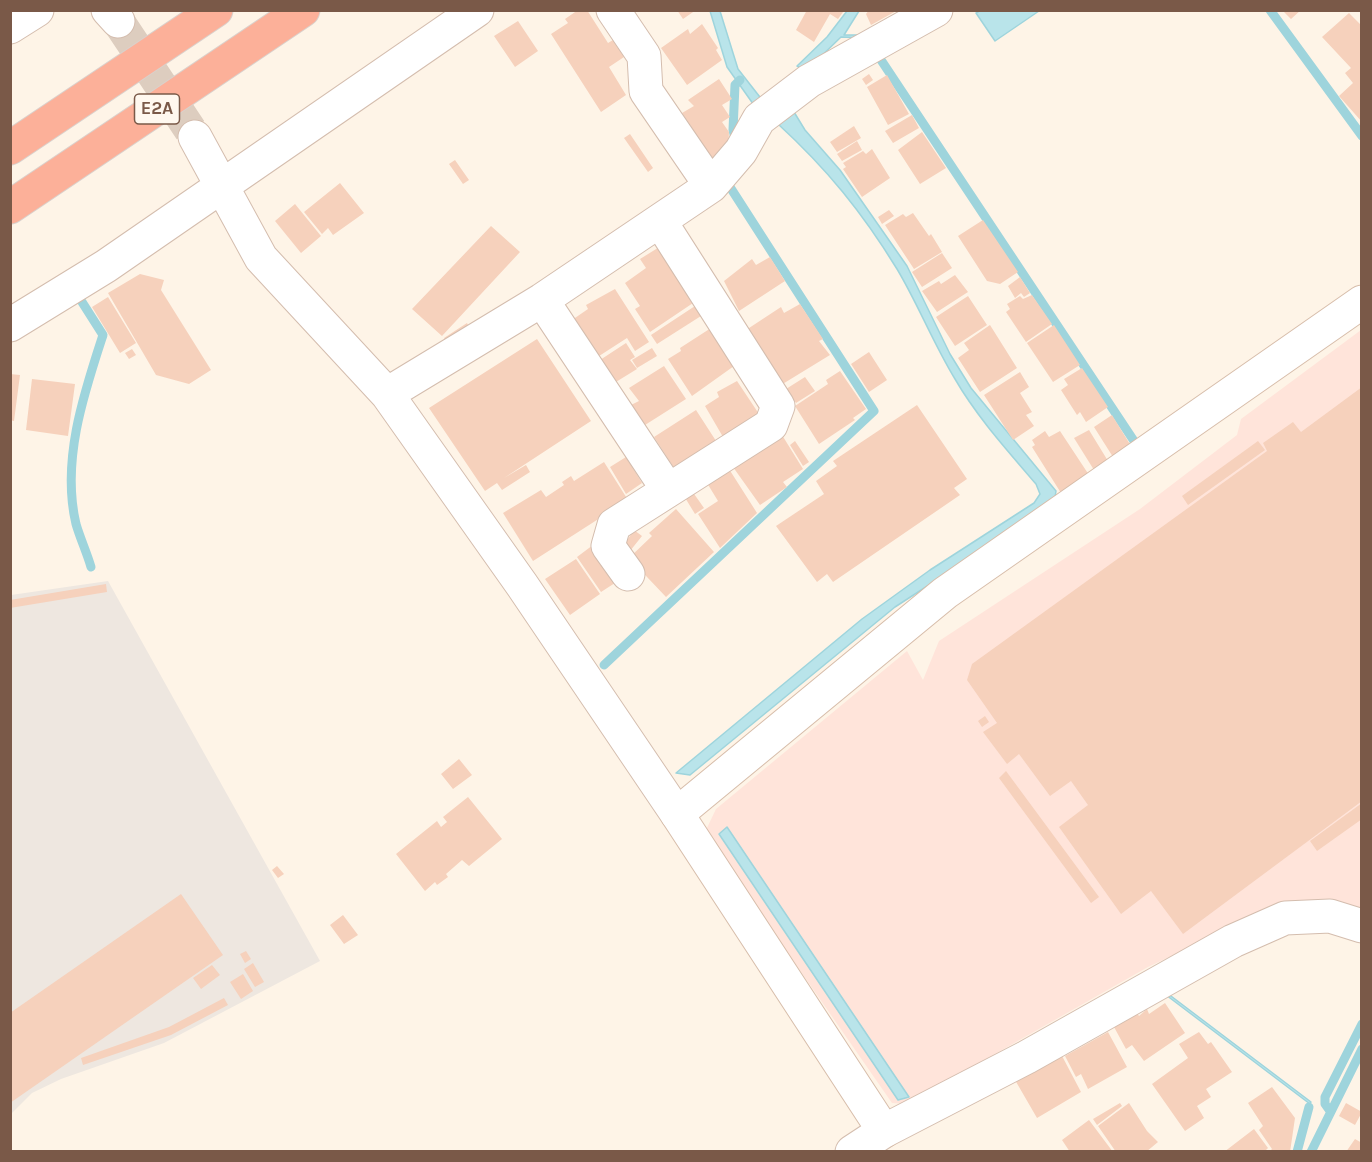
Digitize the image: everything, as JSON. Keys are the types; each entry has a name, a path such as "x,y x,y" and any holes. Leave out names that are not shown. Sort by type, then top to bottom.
{"highway":[{"name":"E2A","path":"10,148 216,10"},
{"name":"E2A","path":"10,207 303,10"}],"street":[{"path":"10,27 37,10"},
{"path":"10,324 106,266 477,10"},
{"path":"613,10 644,56 646,91 711,186"},
{"path":"387,394 542,300 711,186 741,151 759,119 809,81 936,10"},
{"path":"195,137 261,258 387,394 522,585 677,814 884,1131"},
{"path":"628,574 608,546 614,525 771,424 778,406 660,221"},
{"path":"542,300 668,490"},
{"path":"677,814 945,593 1362,302"},
{"path":"852,1152 884,1131 1027,1057 1233,941 1285,918 1330,916 1362,926"}],"shaded area":[{"path":"1361,330 1361,910 1330,899 1284,903 1148,967 907,1104 892,1103 715,848 706,830 716,809 907,651 923,680 939,641 1140,509 1237,435 1241,419"},
{"path":"108,581 320,961 164,1043 61,1079 32,1093 11,1114 11,595"}],"water":[{"path":"981,10 1039,11 995,41 976,13"},
{"path":"710,11 720,11 738,69 763,101 756,108 727,67"},
{"path":"847,11 859,11 844,35 862,35 862,38 841,37 806,71 797,66 827,37"},
{"path":"794,112 805,130 840,170 907,266 950,354 971,388 1056,491 1054,504 895,607 690,775 676,773 862,619 930,570 1034,503 1040,494 1036,484 993,433 964,393 940,352 905,282 871,229 828,175 778,124"},
{"path":"727,827 909,1097 898,1100 719,834"},
{"path":"1167,993 1311,1102 1310,1104 1166,995"}],"building":[{"path":"578,10 587,10 608,43 613,40 624,57 609,67 626,95 601,112 551,34 568,23 565,19"},
{"path":"677,10 696,10 683,19"},
{"path":"807,10 841,10 843,12 838,19 830,14 814,42 796,30"},
{"path":"869,10 898,10 871,25 866,14"},
{"path":"1301,10 1291,19 1284,12"},
{"path":"1349,13 1362,26 1362,122 1339,96 1353,83 1345,73 1351,68 1322,37"},
{"path":"518,21 538,51 515,67 494,36"},
{"path":"702,24 718,48 716,50 722,60 687,85 661,48 688,29 690,34"},
{"path":"869,74 873,80 866,85 862,79"},
{"path":"887,75 909,114 888,125 867,87"},
{"path":"719,79 732,99 722,105 730,117 722,122 729,132 728,149 715,163 682,113 694,106 688,100"},
{"path":"912,115 919,128 893,143 885,131"},
{"path":"854,126 861,138 837,152 830,142"},
{"path":"922,132 946,168 920,184 898,150"},
{"path":"630,134 653,168 648,172 624,138"},
{"path":"857,141 862,150 842,161 837,154"},
{"path":"872,149 890,178 862,197 843,169 846,167 843,163 863,151 866,154"},
{"path":"455,160 469,180 463,184 449,164"},
{"path":"340,183 364,213 333,235 328,228 322,234 304,212"},
{"path":"295,204 321,236 301,253 275,221"},
{"path":"889,210 894,216 882,224 878,217"},
{"path":"913,213 929,236 931,234 942,252 914,269 885,225 903,214 906,217"},
{"path":"983,220 1018,272 1000,284 987,281 958,236"},
{"path":"491,226 520,252 442,336 412,309"},
{"path":"661,246 696,301 650,332 635,309 640,306 625,283 646,268 640,259"},
{"path":"942,253 952,268 922,287 912,272"},
{"path":"770,257 785,281 739,311 724,281 752,259 756,265"},
{"path":"140,274 164,280 161,290 211,370 189,384 156,375 108,293"},
{"path":"955,275 968,292 937,312 922,291 939,281 941,284"},
{"path":"1020,277 1030,293 1024,297 1021,293 1015,298 1008,286"},
{"path":"615,289 649,342 635,351 627,338 596,358 572,320 588,309 586,305"},
{"path":"1032,295 1052,324 1026,342 1006,312 1010,309 1007,304 1020,296 1023,299"},
{"path":"968,296 987,325 955,346 936,317"},
{"path":"108,297 136,343 120,353 92,307"},
{"path":"800,304 823,339 819,341 830,355 781,385 746,330 781,307 784,313"},
{"path":"695,306 701,316 657,344 651,335"},
{"path":"467,323 471,331 449,346 444,338"},
{"path":"990,325 1017,368 980,392 958,358 969,350 964,343"},
{"path":"1054,325 1080,365 1053,382 1027,343"},
{"path":"711,328 734,366 692,396 668,359 681,351 680,348"},
{"path":"537,339 591,421 504,478 526,465 530,472 502,490 497,483 485,491 429,408"},
{"path":"626,343 635,357 630,360 637,369 611,385 597,362"},
{"path":"652,348 657,356 637,368 632,360"},
{"path":"132,349 136,355 129,359 125,353"},
{"path":"869,352 887,380 869,392 851,364"},
{"path":"664,366 686,399 645,425 631,405 639,401 629,388"},
{"path":"1082,368 1108,407 1086,422 1080,412 1077,415 1061,390 1068,385 1064,379"},
{"path":"840,371 866,409 853,418 855,420 819,444 795,406 828,384 826,380"},
{"path":"1020,372 1029,387 1020,393 1032,412 1026,415 1034,426 1013,440 984,395"},
{"path":"10,374 20,375 14,421 10,420"},
{"path":"805,377 815,391 796,403 786,389"},
{"path":"32,379 75,384 68,436 26,430"},
{"path":"737,381 759,414 723,437 705,406 719,397 717,392"},
{"path":"1362,387 1362,801 1183,934 1151,891 1121,914 1059,827 1088,805 1071,781 1050,796 1019,754 1007,764 983,732 997,723 967,680 972,664 1267,451 1263,443 1293,422 1301,432"},
{"path":"917,405 967,479 954,488 960,495 833,582 827,574 817,582 776,526 824,494 816,481 837,466 833,461"},
{"path":"696,410 718,444 676,471 654,437"},
{"path":"1112,415 1131,446 1113,457 1094,427"},
{"path":"1089,430 1108,461 1094,470 1074,438"},
{"path":"1045,431 1049,437 1060,431 1089,475 1061,493 1032,447 1035,445 1032,440"},
{"path":"782,435 803,469 783,482 787,487 760,505 733,467"},
{"path":"795,441 809,462 803,466 790,445"},
{"path":"1258,441 1265,450 1188,505 1182,496"},
{"path":"626,457 642,483 626,494 610,467"},
{"path":"604,462 628,500 533,561 503,513 541,490 546,497 564,485 562,482 571,476 574,481"},
{"path":"729,469 757,513 720,548 698,514 718,501 707,483"},
{"path":"692,491 704,508 695,514 684,496"},
{"path":"676,509 714,552 666,597 629,558 652,536 649,533"},
{"path":"634,530 642,536 630,551 623,546"},
{"path":"593,545 618,581 601,592 577,557"},
{"path":"576,559 600,594 570,615 545,579"},
{"path":"106,584 107,592 10,608 10,600"},
{"path":"985,716 989,722 982,727 978,721"},
{"path":"459,759 472,775 453,789 441,774"},
{"path":"1006,771 1099,897 1091,903 999,778"},
{"path":"468,797 502,839 469,866 462,860 446,874 448,877 437,885 435,882 425,891 396,854 437,821 441,827 447,822 443,817"},
{"path":"1362,803 1362,819 1317,851 1310,841"},
{"path":"277,866 284,874 278,878 272,870"},
{"path":"181,894 223,955 10,1103 10,1013"},
{"path":"343,915 358,935 344,944 330,925"},
{"path":"246,951 251,959 245,963 240,954"},
{"path":"253,963 264,982 255,987 244,969"},
{"path":"212,965 220,975 201,989 193,978"},
{"path":"243,974 253,991 241,999 230,982"},
{"path":"224,998 228,1005 171,1035 83,1065 81,1058 169,1027"},
{"path":"1165,1003 1185,1033 1144,1061 1132,1045 1126,1049 1114,1027 1137,1013 1139,1016 1147,1009 1149,1014"},
{"path":"1108,1032 1127,1067 1088,1089 1081,1074 1076,1077 1065,1056"},
{"path":"1199,1032 1208,1044 1211,1042 1232,1072 1206,1089 1211,1097 1197,1106 1204,1118 1185,1131 1152,1084 1188,1058 1179,1044"},
{"path":"1061,1054 1081,1092 1037,1118 1015,1080"},
{"path":"1272,1087 1295,1118 1290,1152 1269,1152 1272,1149 1259,1130 1263,1126 1248,1103"},
{"path":"1120,1103 1122,1106 1097,1125 1093,1119"},
{"path":"1129,1103 1147,1131 1158,1142 1146,1152 1116,1152 1098,1126"},
{"path":"1346,1103 1362,1112 1355,1125 1339,1116"},
{"path":"1089,1120 1113,1152 1070,1152 1062,1140"},
{"path":"1254,1129 1268,1148 1264,1152 1224,1152"},
{"path":"1355,1139 1362,1143 1362,1152 1346,1152"}],"waterway":[{"path":"1270,10 1362,136"},
{"path":"881,60 1138,447"},
{"path":"736,143 733,130 735,85 740,80"},
{"path":"604,665 874,411 730,187"},
{"path":"82,302 103,335 82,404 71,476 76,524 91,567"},
{"path":"1330,1111 1325,1104 1325,1097 1362,1024"},
{"path":"1311,1152 1362,1049"},
{"path":"1297,1152 1309,1107"}],"tunnel":[{"path":"118,21 195,137"}]}
